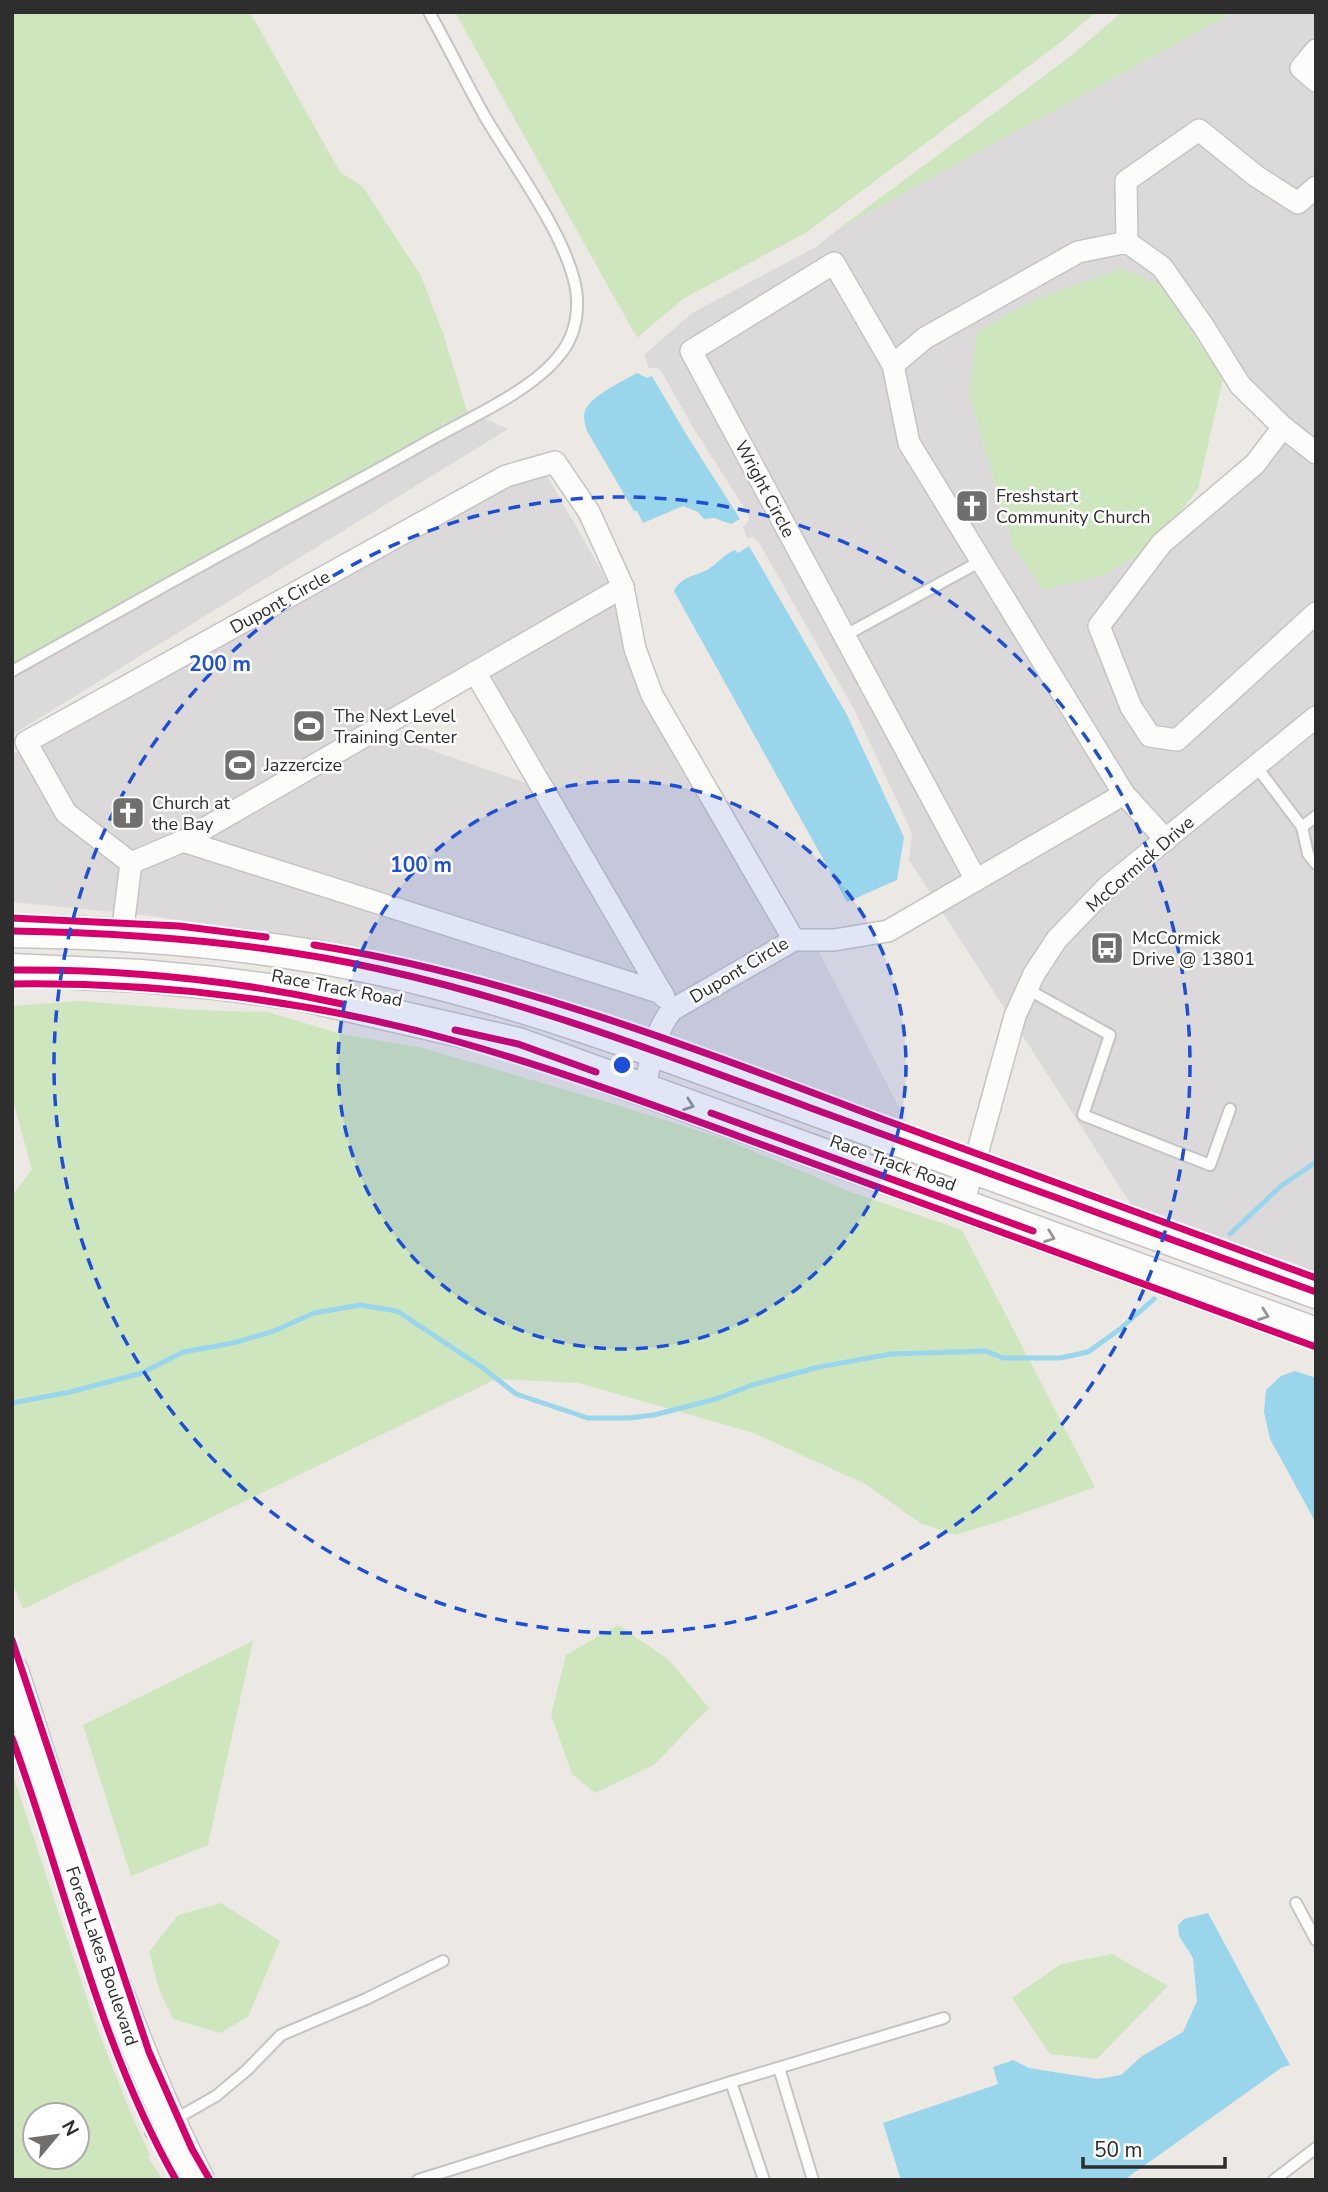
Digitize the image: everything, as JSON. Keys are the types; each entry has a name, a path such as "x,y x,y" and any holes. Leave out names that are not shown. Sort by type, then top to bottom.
{"main road":[{"name":"Race Track Road","path":"12,931 122,934 275,950 379,969 501,1000 653,1050 1316,1293"},
{"name":"Race Track Road","path":"12,970 140,975 299,994 518,1044 1316,1334"},
{"path":"12,1671 128,2023 165,2148 186,2180"},
{"name":"Forest Lakes Boulevard","path":"12,1738 104,2015 165,2148"},
{"path":"165,2148 198,2180"}],"street":[{"path":"1316,50 1301,68 1316,80"},
{"path":"1127,242 1126,181 1199,130 1256,176 1298,203 1316,187"},
{"path":"893,365 925,338 1078,252 1127,242 1162,267 1240,385 1283,427 1316,453"},
{"name":"Wright Circle","path":"976,880 691,351 834,263 893,365 908,443 1124,794 1166,840"},
{"path":"1283,427 1255,464 1161,543 1099,626 1131,707 1150,736 1177,740 1316,613"},
{"name":"Dupont Circle","path":"131,863 66,813 26,742 506,476 555,462 589,512 623,587 635,649 652,695 794,940 667,1002 183,841"},
{"path":"122,934 131,863 183,841 623,587"},
{"name":"Dupont Circle","path":"475,672 667,1002 645,1089"},
{"name":"McCormick Drive","path":"963,1205 1015,1016 1027,989 1057,939 1107,887 1316,717"},
{"path":"794,940 834,940 888,931 1124,794"}],"lane":[{"path":"12,671 507,397 544,371 558,358 571,339 577,297 568,262 429,12"},
{"path":"844,636 981,561"},
{"path":"1256,766 1302,827 1308,854 1316,864"},
{"path":"1302,827 1316,816"},
{"path":"1027,989 1110,1034 1083,1115 1210,1165 1230,1109"},
{"path":"1296,1903 1316,1940"},
{"path":"165,2148 281,2035 443,1961"},
{"path":"418,2180 944,2018"},
{"path":"779,2068 813,2180"},
{"path":"731,2082 764,2180"},
{"path":"1274,2180 1316,2148"}],"shaded area":[{"path":"1234,12 1316,12 1316,34 1292,63 1293,76 1316,95 1316,174 1298,190 1263,168 1206,122 1193,122 1120,173 1115,182 1116,234 897,349 844,258 829,254 685,343 681,356 962,877 931,894 909,860 912,833 855,711 758,541 753,537 747,538 743,527 749,521 748,514 661,371 649,368 644,355 692,313 816,247 837,230"},
{"path":"1197,143 1249,184 1291,211 1305,210 1316,201 1316,439 1249,379 1205,305 1200,302 1171,261 1138,236 1136,185"},
{"path":"1123,253 1154,274 1162,286 1122,268 969,394 1014,549 1103,575 1142,553 1091,621 1089,631 1121,712 1141,742 1147,746 1174,750 1184,747 1316,627 1316,705 1168,826 1133,788 919,439 905,369 931,346 1081,261"},
{"path":"830,277 883,370 899,449 1110,791 981,866 704,354"},
{"path":"467,411 508,429 12,735 12,671"},
{"path":"1284,442 1316,467 1316,600 1174,730 1157,727 1141,702 1111,627 1169,549"},
{"path":"546,474 609,584 387,713 382,711 379,717 178,832 134,852 74,806 41,746 510,485"},
{"path":"615,603 625,653 643,700 779,937 676,997 546,773 548,769 542,767 489,674"},
{"path":"1316,730 1316,1273 1134,1209 1021,1033 1025,1018 1044,979 1065,945 1115,894"},
{"path":"387,735 526,783 637,975 207,838"},
{"path":"18,751 56,819 120,868 114,912 12,902 12,755"},
{"path":"1121,807 1151,840 1006,1011 942,911"},
{"path":"183,852 652,1002 659,1011 648,1031 483,977 329,941 135,914 141,870"},
{"path":"796,950 818,950 908,1125 668,1037 672,1025 679,1018"}],"green space":[{"path":"12,12 250,12 340,172 363,187 421,276 443,333 467,411 12,671"},
{"path":"455,12 1096,12 1061,42 807,232 683,299 637,338"},
{"path":"1122,12 1234,12 837,230 1072,55"},
{"path":"1122,268 1162,286 1223,379 1198,489 1175,519 1142,553 1104,575 1043,590 1014,549 969,394 977,332 1033,300"},
{"path":"79,1001 194,1010 268,1012 341,1034 419,1047 722,1138 851,1192 962,1230 1095,1487 955,1535 920,1523 867,1485 754,1433 579,1383 496,1379 23,1609 12,1582 12,1196 32,1169 12,1097 12,1006"},
{"path":"618,1625 669,1660 709,1708 654,1765 595,1793 572,1774 551,1715 566,1655"},
{"path":"253,1641 208,1845 131,1876 83,1725"},
{"path":"12,1772 94,2020 150,2155 148,2157 163,2180 12,2180"},
{"path":"221,1903 280,1941 248,2017 220,2033 173,2019 160,1992 149,1952 178,1915"},
{"path":"1112,1954 1168,1986 1097,2059 1050,2054 1012,1998 1061,1964"}],"water":[{"path":"637,373 647,378 652,376 740,519 731,524 714,518 704,519 698,512 683,506 643,523 637,511 634,511 587,431 584,417 586,409 594,399"},
{"path":"749,546 847,715 904,837 897,880 847,902 674,591 684,580 707,570 731,552 735,550 738,553"},
{"path":"1295,1371 1316,1378 1316,1523 1270,1439 1264,1412 1266,1390 1281,1376"},
{"path":"1208,1913 1290,2065 1281,2068 1124,2180 901,2180 883,2123 998,2084 993,2067 1013,2060 1029,2068 1098,2079 1121,2075 1142,2056 1183,2032 1197,2001 1193,1958 1179,1936 1178,1925 1184,1919"}],"waterway":[{"path":"1230,1234 1281,1186 1316,1162"},
{"path":"12,1403 70,1392 142,1373 183,1352 233,1343 274,1331 314,1313 360,1305 397,1311 483,1368 516,1394 588,1418 629,1418 654,1415 716,1399 752,1385 819,1367 891,1354 986,1351 1003,1358 1060,1358 1088,1352 1120,1329 1154,1299"}],"cycle path":[{"path":"12,918 179,926 266,937"},
{"path":"12,931 151,937 243,946 334,960 434,982 542,1013 649,1049 1316,1292"},
{"path":"314,945 459,975 602,1017 1316,1278"},
{"path":"12,970 137,974 220,982 342,1004"},
{"path":"12,984 124,986 237,997 349,1015 459,1042 647,1103 1316,1347"},
{"path":"455,1030 518,1044 596,1072"},
{"path":"711,1113 1033,1231"},
{"path":"12,1640 149,2052 192,2149 210,2180"},
{"path":"12,1738 104,2019 149,2128 176,2180"}],"place":[{"name":"Freshstart Community Church","path":"972,506"},
{"name":"The Next Level Training Center","path":"309,726"},
{"name":"Jazzercize","path":"240,765"},
{"name":"Church at the Bay","path":"128,813"},
{"name":"McCormick Drive @ 13801","path":"1107,948"}]}
